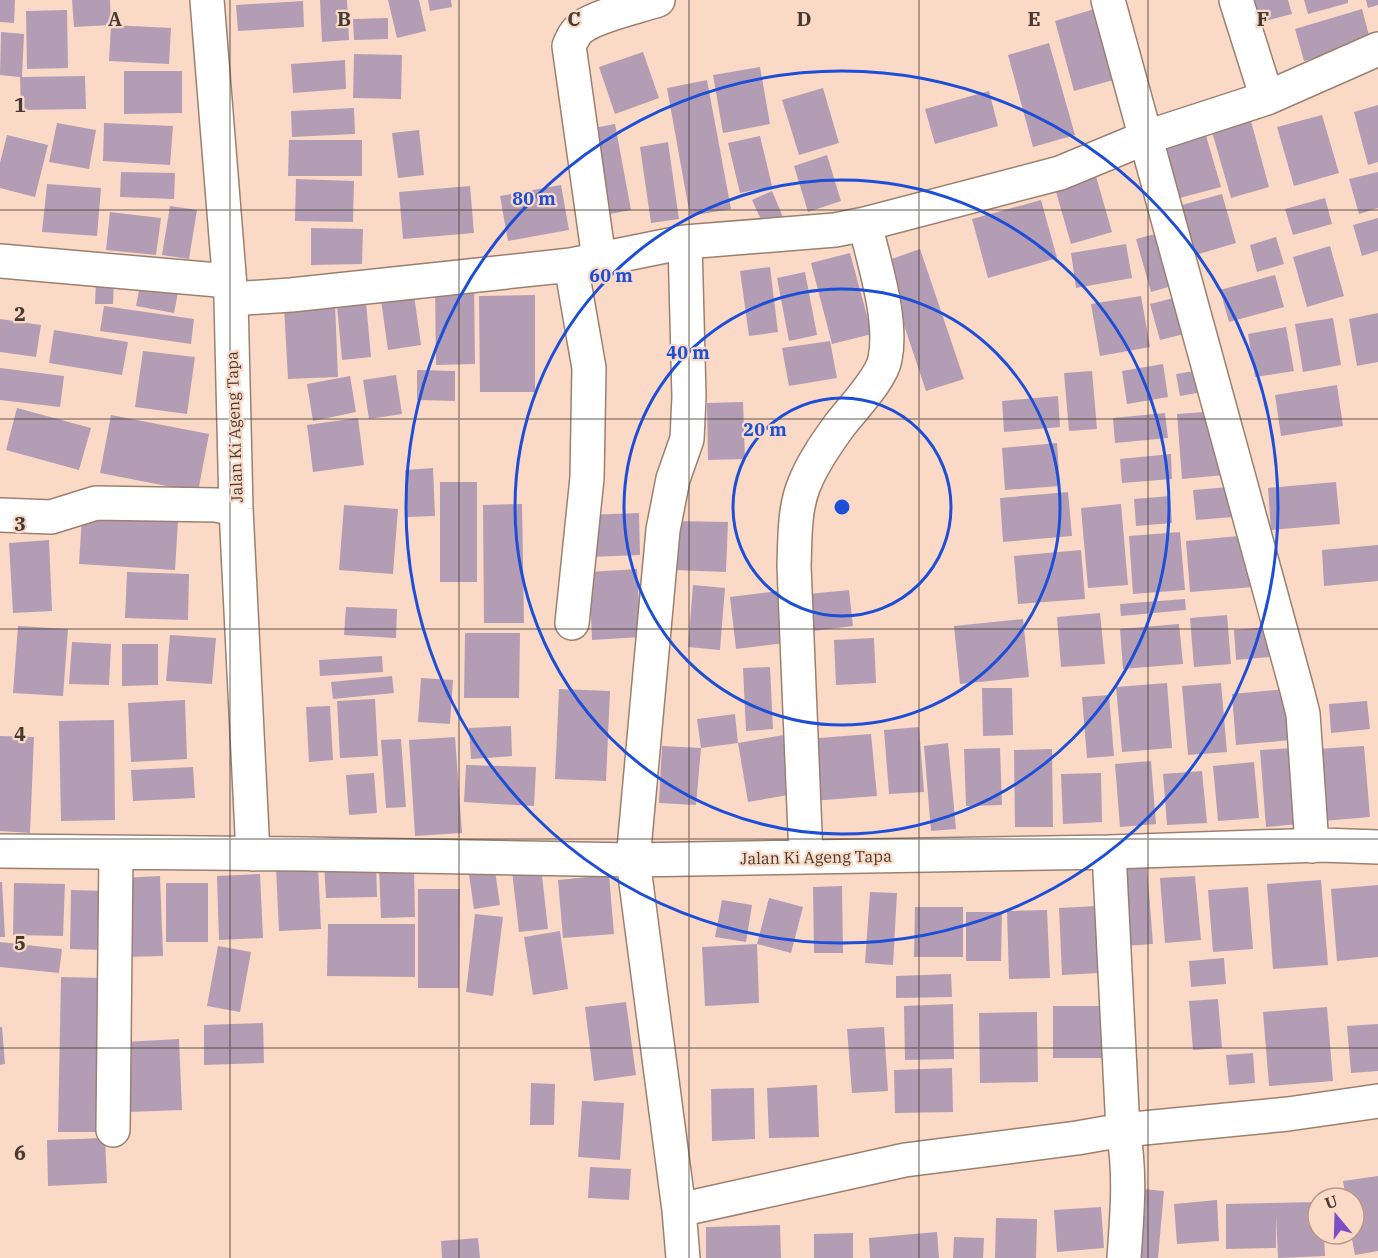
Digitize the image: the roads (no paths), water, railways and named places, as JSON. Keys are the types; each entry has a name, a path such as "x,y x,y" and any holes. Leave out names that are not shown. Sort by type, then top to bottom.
{"street":[{"name":"Jalan Ki Ageng Tapa","path":"207,0 237,293 236,509 278,854"},
{"path":"573,624 587,478 589,368 585,262 569,46 573,36 582,27 604,17 658,0"},
{"path":"1108,0 1303,714 1312,846"},
{"path":"1236,0 1267,98"},
{"path":"0,261 237,293 291,295 585,262 685,242 835,230 1060,172 1147,137 1267,98 1378,49"},
{"path":"806,857 794,566 797,519 803,486 816,461 871,385 885,360 886,334 882,294 865,224"},
{"path":"685,242 689,397 687,439 673,479 663,530 633,860 681,1232 905,1160 1077,1138 1126,1157 1288,1114 1378,1101"},
{"path":"0,515 51,517 96,503 216,505 236,509"},
{"name":"Jalan Ki Ageng Tapa","path":"0,851 633,860 1378,846"},
{"path":"1109,852 1126,1157 1124,1258"},
{"path":"113,1130 116,853"}]}
